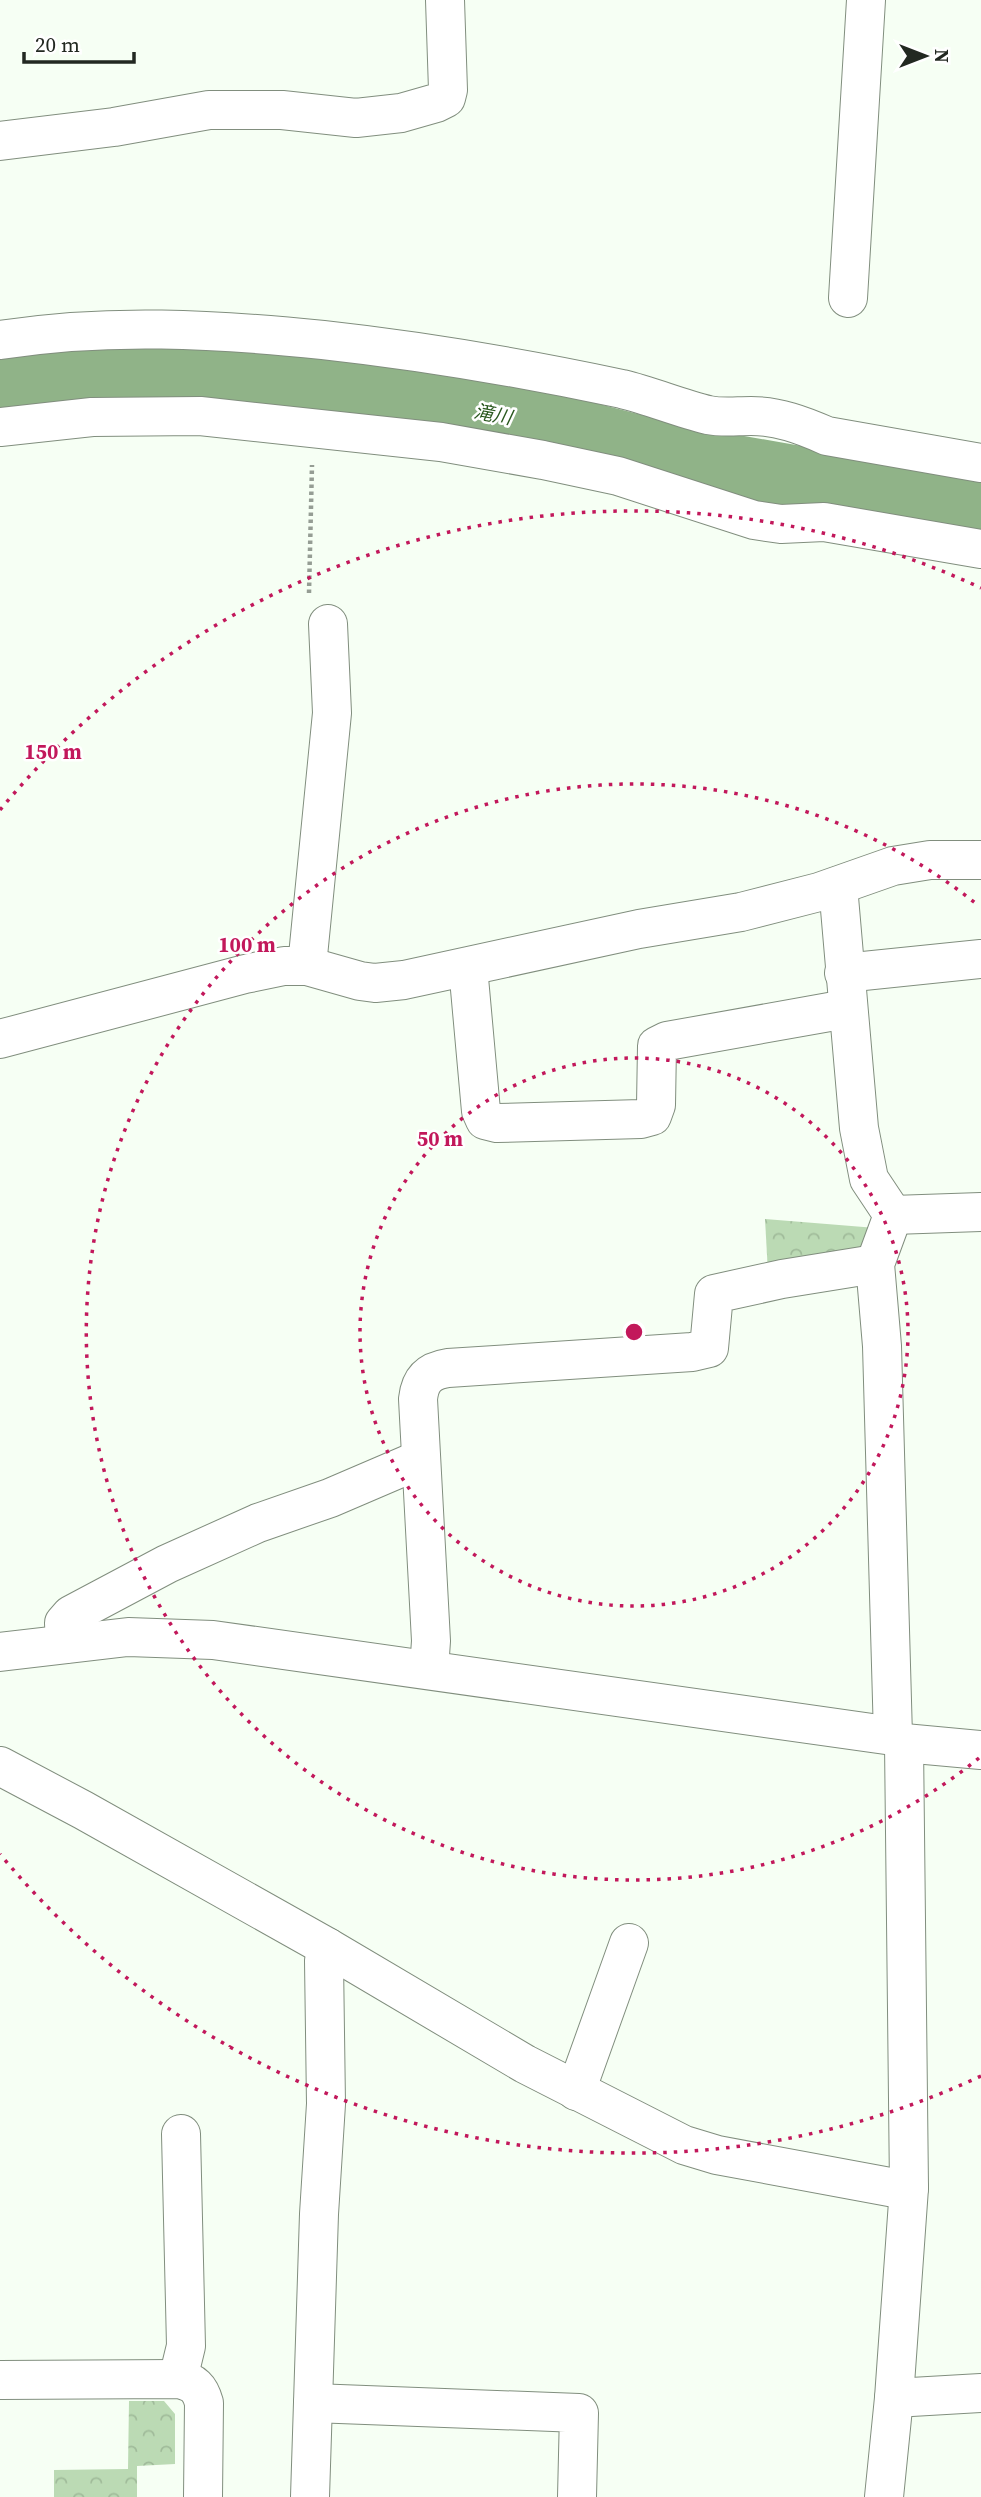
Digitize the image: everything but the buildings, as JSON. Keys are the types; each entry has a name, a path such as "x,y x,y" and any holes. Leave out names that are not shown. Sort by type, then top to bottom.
{"street":[{"path":"0,141 114,127 209,110 282,110 356,118 401,113 436,103 446,98 447,90 445,0"},
{"path":"848,298 866,0"},
{"path":"0,340 96,330 163,328 295,337 404,349 624,390 708,415 770,417 805,425 827,436 981,463"},
{"path":"0,427 92,417 147,415 200,416 313,426 441,442 543,460 618,477 754,520 781,524 824,522 981,549"},
{"path":"307,966 331,713 328,624"},
{"path":"0,1039 284,966 307,966 375,983 404,980 639,929 741,912 838,886 894,866 930,860 981,860"},
{"path":"838,886 859,1128 869,1179 893,1215"},
{"path":"844,973 981,959"},
{"path":"468,967 481,1111 485,1120 497,1123 641,1119 652,1116 656,1105 657,1046 667,1041 835,1011 848,1012"},
{"path":"893,1215 981,1212"},
{"path":"884,2497 909,2188 899,1739 882,1346 875,1264 893,1215"},
{"path":"429,1670 430,1642 418,1399 419,1389 429,1373 447,1368 692,1352 709,1348 714,1294 782,1279 875,1264"},
{"path":"65,1644 64,1623 71,1615 167,1564 258,1522 330,1499 421,1459"},
{"path":"0,1652 128,1637 181,1638 429,1670 981,1750"},
{"path":"0,1766 327,1947 479,2038 576,2091 684,2145 717,2155 895,2188 909,2188"},
{"path":"576,2091 629,1943"},
{"path":"310,2497 319,2214 326,2104 324,1961 327,1947"},
{"path":"178,2379 186,2346 181,2134"},
{"path":"0,2380 178,2379 192,2382 201,2391 204,2403 203,2497"},
{"path":"894,2398 981,2393"},
{"path":"313,2403 579,2413 577,2497"}],"path":[{"path":"313,426 309,605 328,624"}],"green space":[{"path":"765,1219 876,1228 867,1257 768,1273"},
{"path":"129,2401 164,2401 175,2414 175,2464 137,2466 137,2497 54,2497 54,2470 128,2469"}],"waterway":[{"name":"滝川","path":"0,384 69,373 169,371 324,383 548,425 673,457 981,506"}]}
